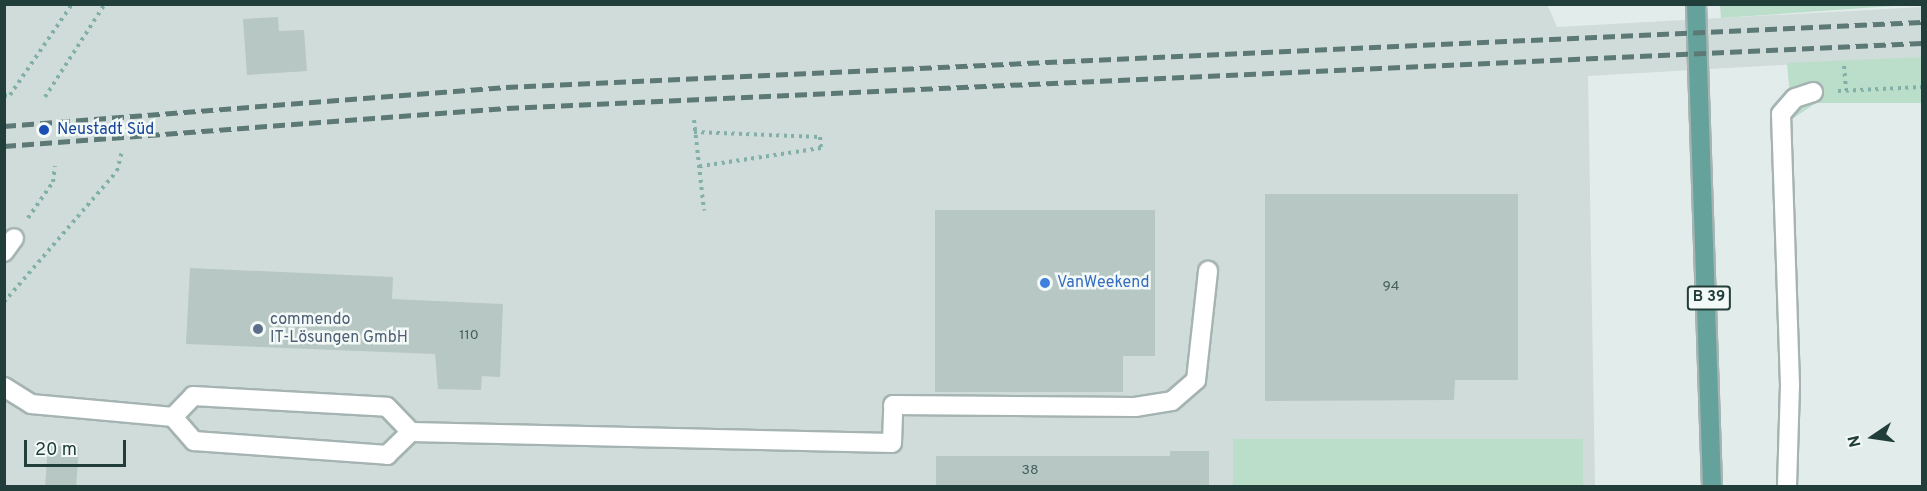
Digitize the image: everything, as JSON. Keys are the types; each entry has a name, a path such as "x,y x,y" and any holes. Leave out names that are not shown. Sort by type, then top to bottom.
{"main road":[{"name":"B 39","path":"1696,4 1712,486"}],"lane":[{"path":"1787,486 1790,385 1781,114 1795,98 1813,92"},
{"path":"173,417 193,396 387,407 411,432 892,443 893,405 1135,407 1172,401 1196,380 1208,271"},
{"path":"4,387 31,404 173,417 194,441 387,455 411,432"}],"path":[{"path":"4,96 10,95 72,4"},
{"path":"45,97 105,4"},
{"path":"1844,66 1846,90"},
{"path":"1813,92 1923,87"},
{"path":"694,120 696,167 704,210"},
{"path":"694,132 820,137 821,148 696,167"},
{"path":"4,302 117,171 122,152"},
{"path":"9,245 53,182 55,166"}],"shaded area":[{"path":"1547,4 1557,27 1922,7 1922,57 1588,76 1595,486 5,486 4,5"}],"green space":[{"path":"1720,4 1922,4 1721,18 1720,5"},
{"path":"1922,57 1922,103 1816,103 1792,119 1787,63"},
{"path":"1233,439 1583,439 1583,486 1233,486"}],"building":[{"path":"278,17 279,31 304,30 307,71 247,75 243,19"},
{"path":"1265,194 1518,194 1518,380 1455,380 1454,400 1265,401"},
{"name":"VanWeekend","path":"935,210 1155,210 1155,356 1123,356 1123,392 935,392"},
{"path":"190,268 393,277 392,299 503,304 500,377 482,376 481,390 438,389 435,354 186,344"},
{"path":"48,445 79,447 76,486 45,486"},
{"path":"1170,451 1209,451 1209,486 936,486 936,456 1170,456"}],"railway":[{"path":"4,126 506,87 1922,22"},
{"path":"4,146 507,108 1922,43"}],"place":[{"name":"Neustadt Süd","path":"44,130"},
{"name":"VanWeekend","path":"1045,283"},
{"name":"commendo IT-Lösungen GmbH","path":"258,329"}]}
